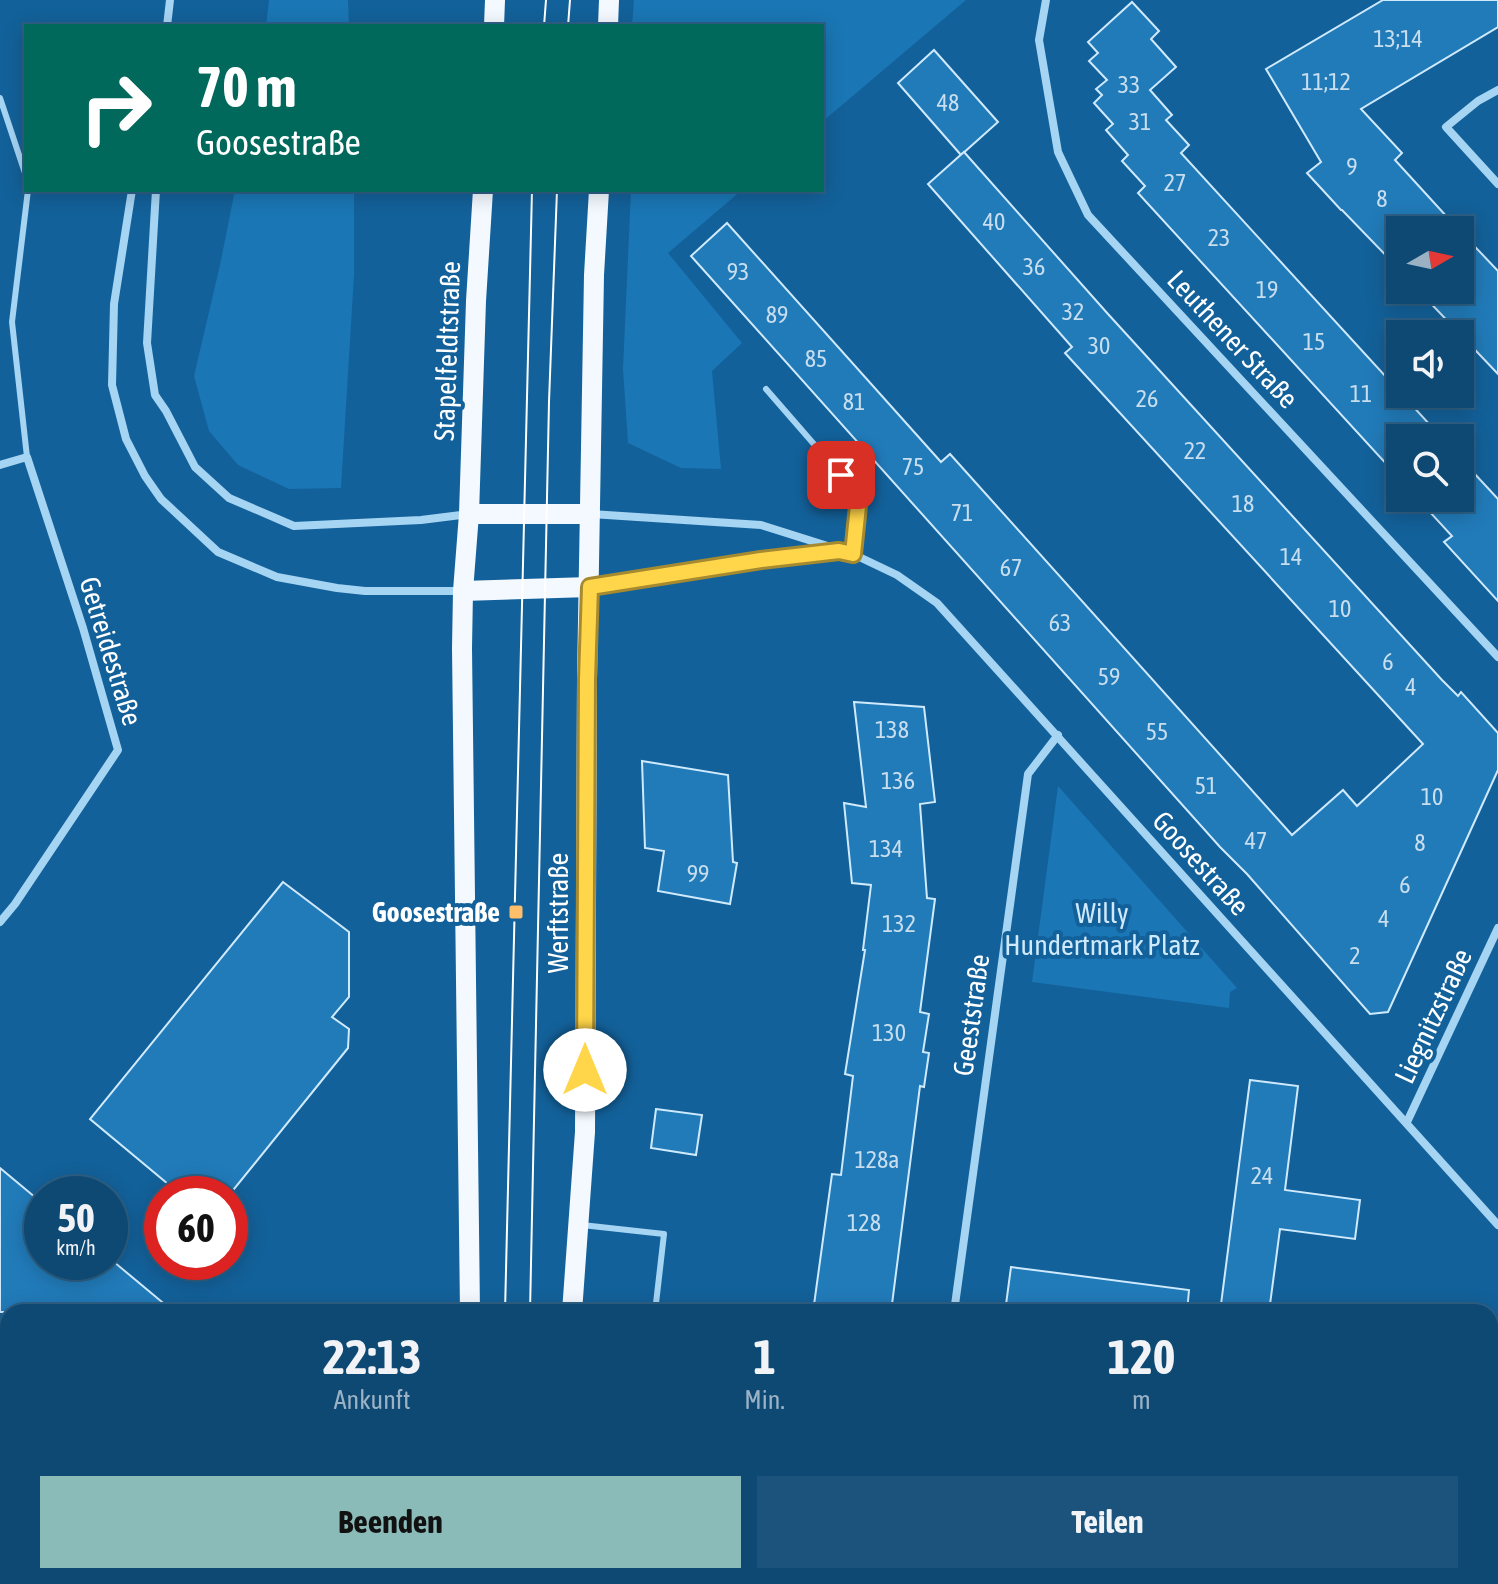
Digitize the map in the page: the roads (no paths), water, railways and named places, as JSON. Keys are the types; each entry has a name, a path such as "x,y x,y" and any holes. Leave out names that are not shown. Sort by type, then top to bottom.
{"main road":[{"path":"494,24 495,0"},
{"path":"608,24 609,0"},
{"name":"Stapelfeldtstraße","path":"469,514 475,315 483,192"},
{"path":"470,1304 462,740 463,591 469,514 590,514 594,275 599,192"},
{"name":"Werftstraße","path":"573,1304 585,1132 590,514"},
{"path":"463,591 590,587"}],"street":[{"path":"167,24 170,0"},
{"name":"Leuthener Straße","path":"1046,0 1039,40 1058,152 1088,215 1498,657"},
{"path":"1498,90 1478,101 1446,127 1498,184"},
{"path":"132,192 114,304 112,385 126,439 161,499 218,552 277,577 365,591 463,591"},
{"path":"156,192 147,343 155,395 195,467 229,498 294,526 421,520 469,514"},
{"path":"0,465 27,457"},
{"name":"Getreidestraße","path":"0,922 118,750 83,628 27,457"},
{"name":"Goosestraße","path":"590,514 761,525 853,554 897,575 937,603 1498,1225"},
{"name":"Goosestraße","path":"590,587 839,551"},
{"name":"Geeststraße","path":"955,1304 1028,774 1058,735"},
{"name":"Liegnitzstraße","path":"1407,1122 1498,928"}],"lane":[{"path":"0,98 24,170"},
{"name":"Getreidestraße","path":"27,457 12,322 28,192"},
{"path":"766,389 859,496 853,554"},
{"path":"578,1224 664,1234 656,1304"}],"tram line":[{"path":"544,24 546,0"},
{"path":"568,24 570,0"},
{"path":"505,1304 532,192"},
{"path":"530,1304 549,402 557,192"}],"place":[{"name":"Goosestraße","path":"516,912"}],"park label":[{"name":"Willy Hundertmark Platz","path":"1102,929"}]}
